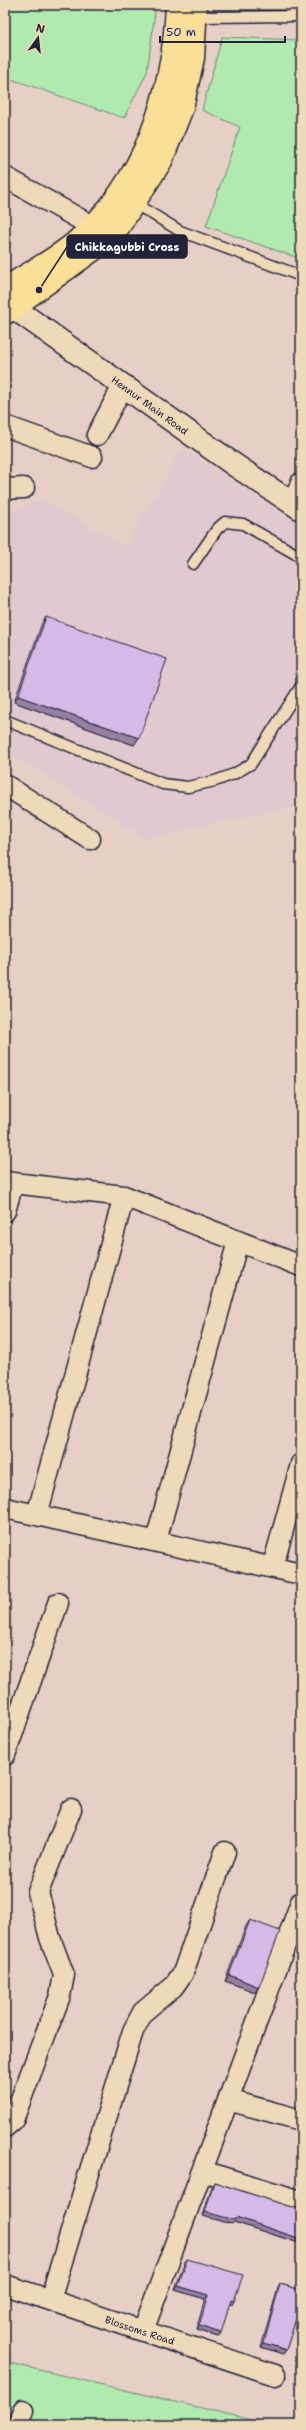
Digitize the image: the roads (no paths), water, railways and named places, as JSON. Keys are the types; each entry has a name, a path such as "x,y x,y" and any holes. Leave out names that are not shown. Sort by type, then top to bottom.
{"main road":[{"path":"105,222 133,175 158,121 173,58 177,5"},
{"path":"7,301 76,242 134,203 160,161 182,108 193,58 196,11"},
{"name":"Hennur Main Road","path":"7,301 236,466 297,506"}],"street":[{"path":"5,177 105,222"},
{"path":"97,435 123,386"},
{"path":"5,426 92,456"},
{"path":"297,506 301,483"},
{"path":"5,785 90,839"},
{"path":"5,1210 9,1182 124,1196 301,1266"},
{"path":"37,1515 124,1196"},
{"path":"156,1541 238,1241"},
{"path":"273,1566 301,1464"},
{"path":"5,1508 273,1566 301,1574"},
{"path":"5,1755 58,1603"},
{"path":"5,2127 13,2120 60,1996 64,1975 50,1938 38,1892 71,1809"},
{"path":"50,2300 133,2032 143,2012 173,1988 183,1973 225,1852"},
{"path":"143,2331 228,2100 292,1951 301,1902"},
{"path":"228,2100 301,2120"},
{"path":"202,2171 301,2201"},
{"name":"Blossoms Road","path":"5,2285 275,2375"}],"lane":[{"path":"196,11 301,16"},
{"path":"134,203 180,231 301,276"},
{"path":"193,564 217,529 225,522 243,524 301,557"},
{"path":"5,720 162,784 188,787 215,781 234,774 251,764 301,686"}],"place":[{"name":"Chikkagubbi Cross","path":"39,290"}]}
